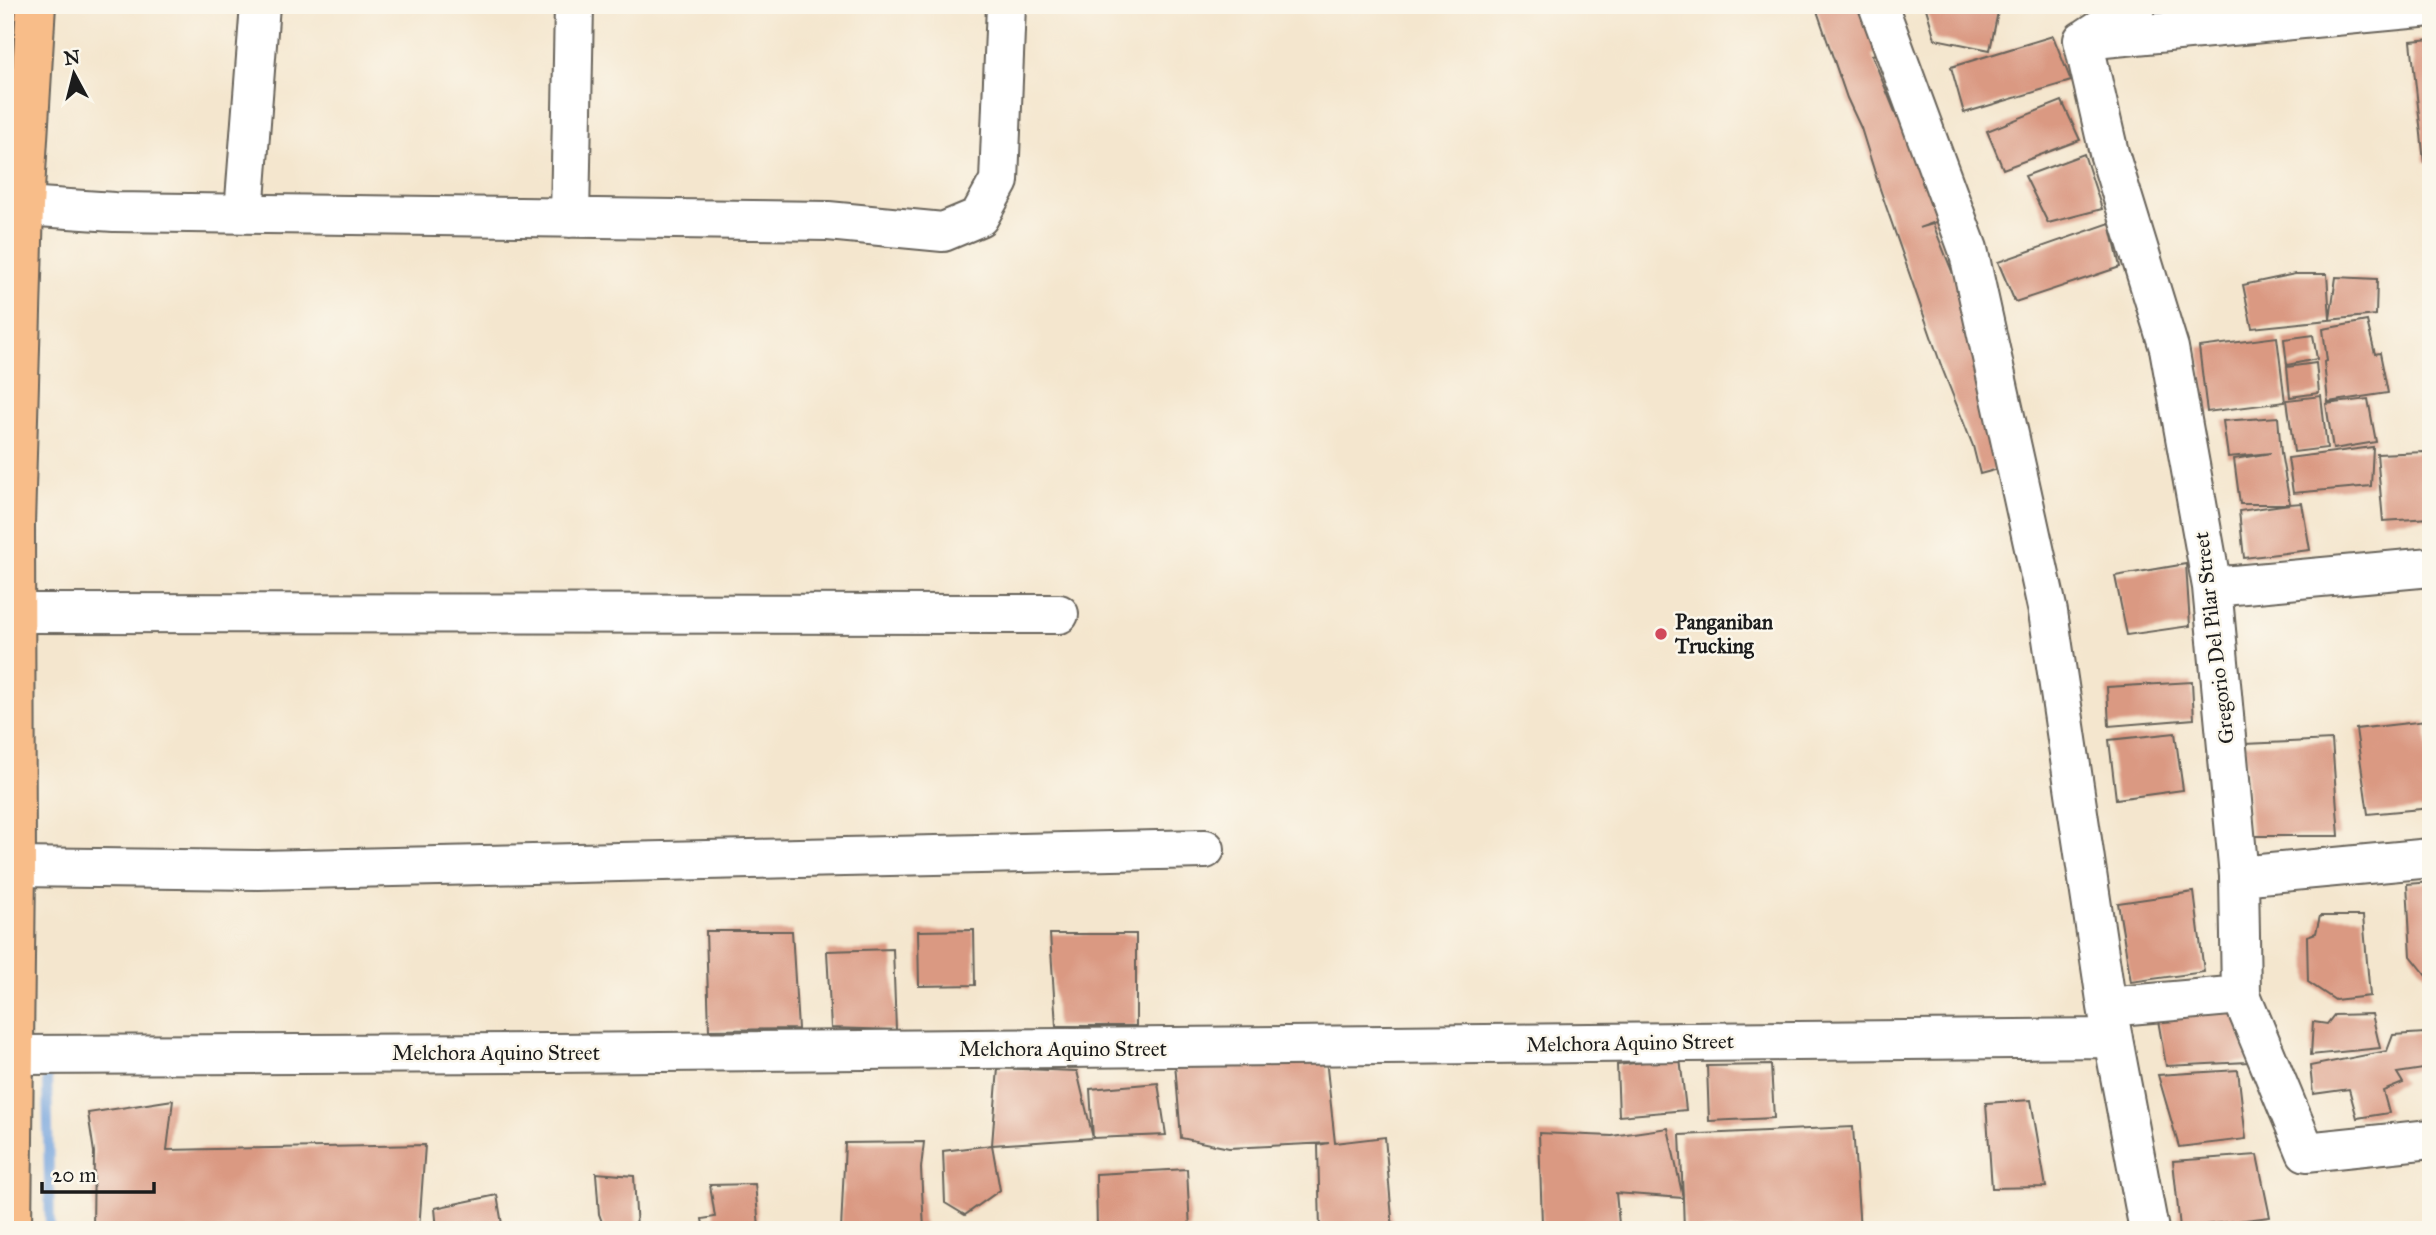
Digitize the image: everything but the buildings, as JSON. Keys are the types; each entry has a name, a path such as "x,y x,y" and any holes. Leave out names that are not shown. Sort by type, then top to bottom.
{"main road":[{"path":"12,1230 17,612 10,525 36,5"}],"street":[{"path":"244,212 260,5"},
{"path":"570,218 574,5"},
{"path":"24,206 114,212 828,221 943,232 979,217 999,181 1006,5"},
{"path":"1878,5 1968,249 2048,612 2110,1023 2148,1230"},
{"path":"2083,40 2137,5"},
{"path":"2083,40 2431,7"},
{"name":"Gregorio Del Pilar Street","path":"2083,40 2109,153 2169,348 2212,587 2239,876 2241,995 2306,1152 2431,1139"},
{"path":"2212,587 2431,567"},
{"path":"17,612 1059,614"},
{"path":"16,867 258,870 1205,849"},
{"path":"2239,876 2431,858"},
{"name":"Melchora Aquino Street","path":"13,1055 551,1054 2110,1023 2241,995"}],"waterway":[{"path":"47,1074 50,1230"}],"place":[{"name":"Panganiban Trucking","path":"1661,634"}]}
